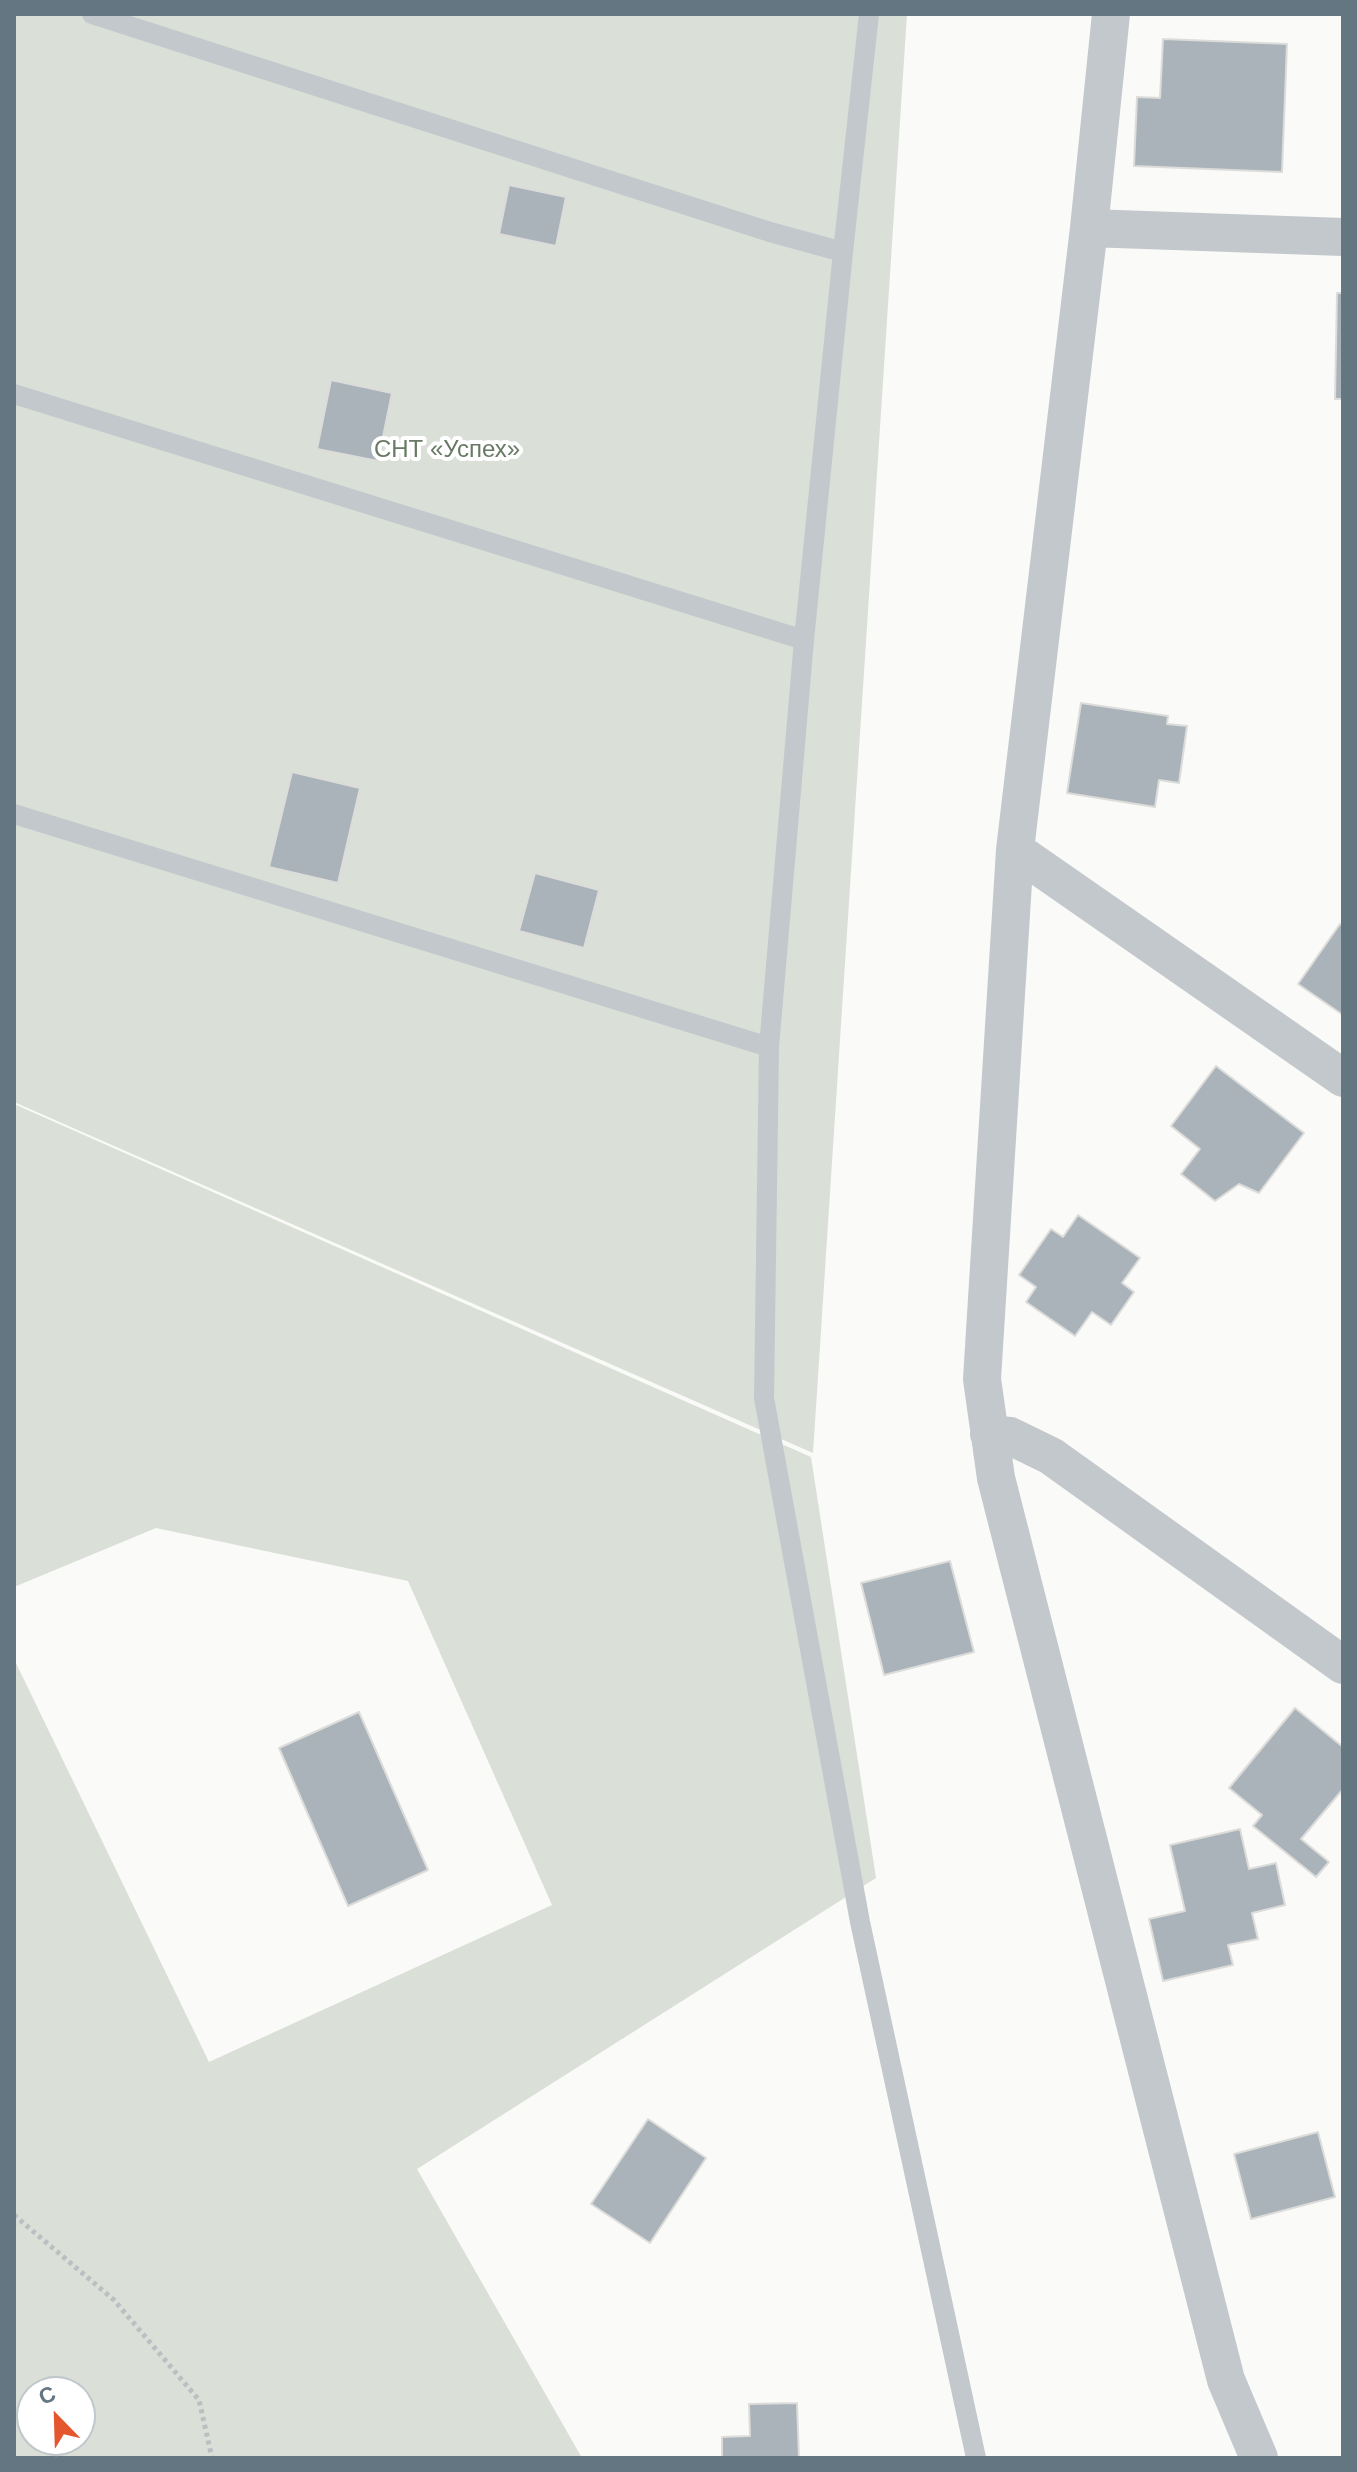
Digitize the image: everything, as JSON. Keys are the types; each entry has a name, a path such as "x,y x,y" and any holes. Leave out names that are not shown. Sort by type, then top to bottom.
{"street":[{"path":"1111,14 1089,228 1015,850 982,1379 1000,1493 1226,2380 1259,2458"},
{"path":"1089,228 1343,237"},
{"path":"1015,850 1343,1078"},
{"path":"989,1434 1010,1436 1051,1456 1343,1665"}],"lane":[{"path":"92,14 770,232 843,252"},
{"path":"869,14 804,640 769,1047 764,1398 860,1922 976,2458"},
{"path":"14,394 804,640"},
{"path":"14,814 769,1047"}],"path":[{"path":"14,2215 114,2300 199,2400 212,2458"}],"green space":[{"name":"СНТ «Успех»","path":"14,14 907,14 813,1453 14,1102"},
{"path":"14,1104 811,1457 876,1878 417,2169 582,2458 14,2458 14,1659 209,2062 552,1905 408,1581 156,1528 14,1587"}],"building":[{"path":"1163,39 1287,44 1282,172 1134,166 1137,97 1160,98"},
{"path":"509,185 566,197 556,246 499,234"},
{"path":"1337,293 1343,293 1343,399 1335,399"},
{"path":"331,380 392,393 378,461 317,449"},
{"path":"1081,703 1168,716 1167,724 1187,726 1179,783 1159,780 1155,807 1067,793"},
{"path":"292,772 360,788 338,883 269,867"},
{"path":"535,873 599,890 584,948 519,931"},
{"path":"1340,924 1343,926 1343,1015 1298,984"},
{"path":"1216,1066 1304,1133 1259,1193 1239,1184 1215,1201 1181,1174 1200,1149 1171,1126"},
{"path":"1078,1215 1140,1258 1122,1283 1134,1292 1111,1325 1092,1312 1075,1336 1026,1302 1036,1287 1019,1275 1051,1229 1063,1237"},
{"path":"950,1561 974,1652 884,1675 861,1583"},
{"path":"1295,1708 1343,1747 1343,1789 1301,1839 1329,1862 1316,1877 1253,1826 1262,1815 1229,1788"},
{"path":"359,1712 428,1870 348,1906 279,1748"},
{"path":"1240,1829 1249,1869 1276,1863 1285,1905 1252,1913 1258,1939 1228,1945 1233,1965 1163,1981 1149,1919 1185,1911 1170,1845"},
{"path":"648,2119 706,2158 650,2243 591,2204"},
{"path":"1318,2132 1335,2197 1251,2219 1234,2154"},
{"path":"797,2403 799,2458 722,2458 722,2437 750,2436 749,2404"}]}
